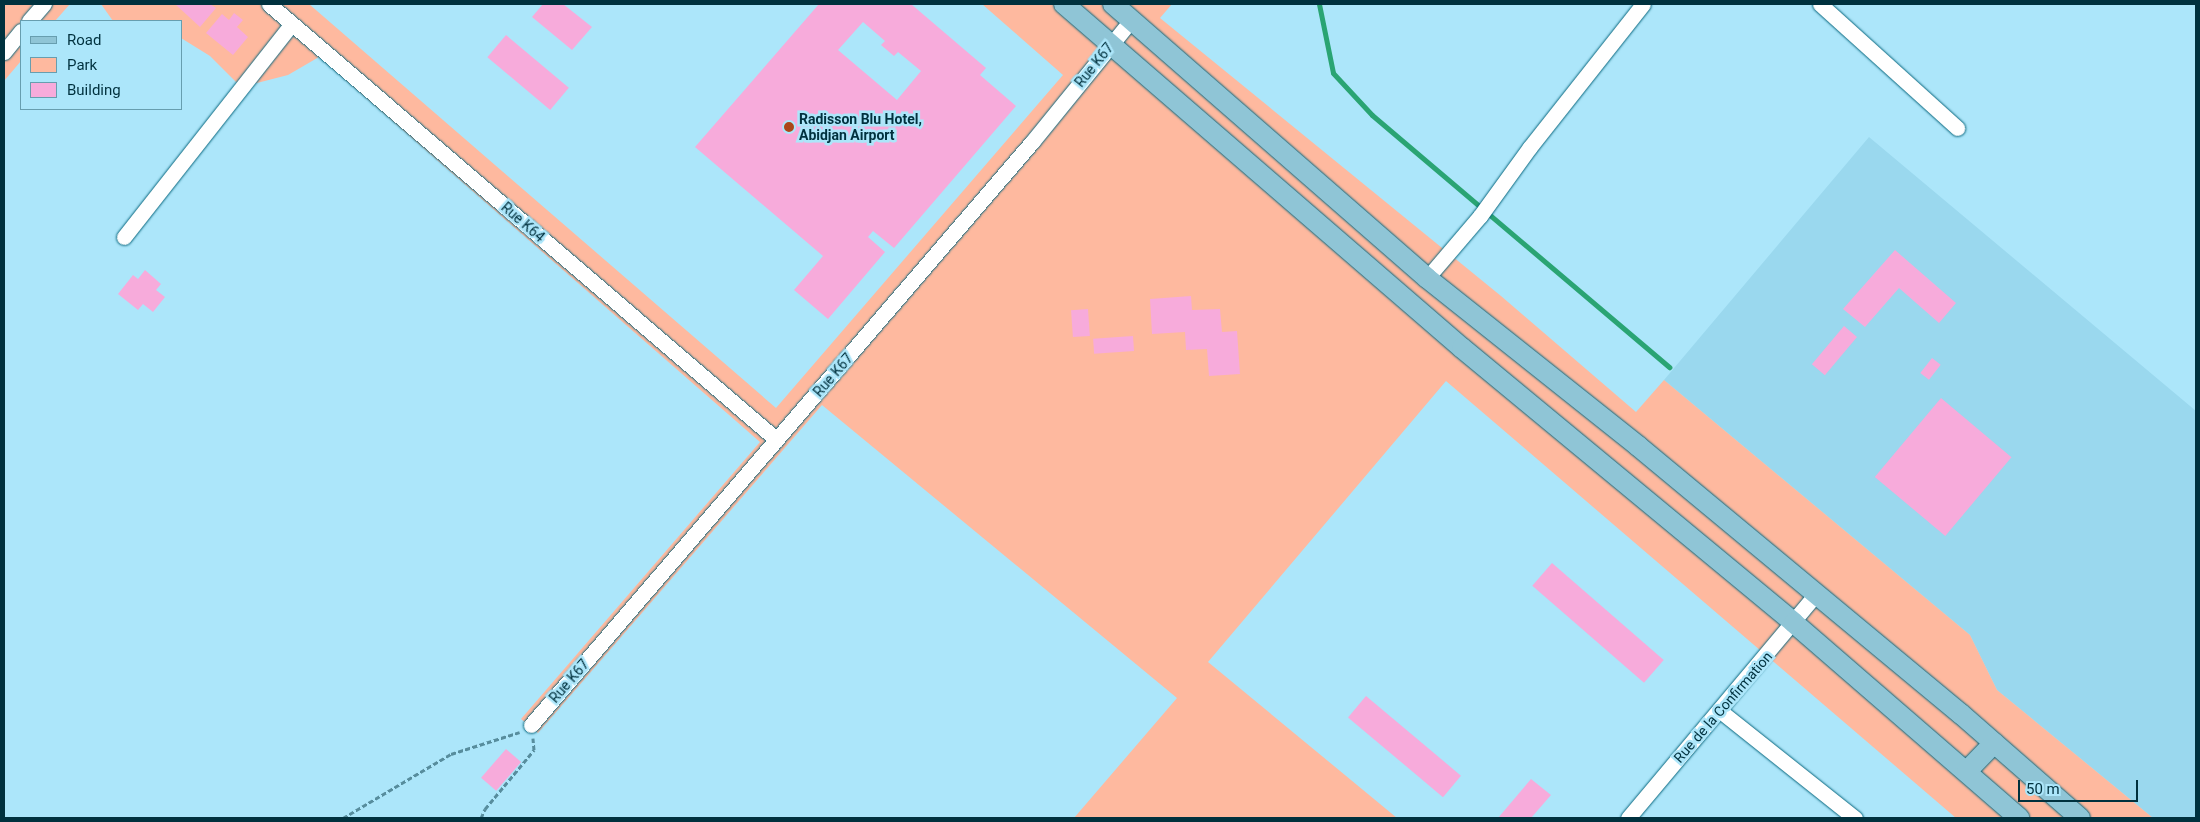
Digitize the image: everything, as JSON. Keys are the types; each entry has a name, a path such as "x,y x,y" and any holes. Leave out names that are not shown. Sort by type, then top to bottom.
{"main road":[{"path":"1064,4 1462,348 1794,623 2019,818"},
{"path":"1113,4 1427,278 1816,594 1994,743 2080,818"},
{"path":"1967,771 1994,743"}],"street":[{"path":"31,20 44,4"},
{"name":"Rue K64","path":"269,4 291,25 777,440"},
{"path":"1427,278 1484,210 1643,4"},
{"path":"1820,4 1957,128"},
{"name":"Rue K67","path":"531,725 777,440 1131,20"},
{"path":"124,236 291,25"},
{"path":"4,52 20,32"},
{"name":"Rue de la Confirmation","path":"1628,818 1794,623 1816,594"},
{"path":"1719,710 1855,818"}],"path":[{"path":"343,818 451,754 517,734 531,725 534,750 485,809 481,818"}],"shaded area":[{"path":"1869,137 2196,411 2196,818 2153,818 1997,690 1970,635 1664,380"}],"green space":[{"path":"4,4 70,4 56,20 20,20 20,62 4,81"},
{"path":"101,4 309,4 776,408 1063,75 982,4 1172,4 1160,18 1501,296 1636,412 1664,380 1970,635 1997,690 2153,818 1956,818 1446,381 1208,662 1397,818 1074,818 1177,698 822,405 538,733 521,719 760,442 319,57 288,75 241,87 210,56 182,39 182,20 112,20"}],"building":[{"path":"175,4 210,4 216,8 200,27"},
{"path":"543,4 563,4 592,27 572,50 532,17"},
{"path":"819,4 911,4 986,68 980,75 1016,106 894,248 873,231 868,237 885,252 828,319 794,290 823,256 695,147","holes":["863,22 885,41 881,45 894,56 898,52 921,71 897,100 838,50"]},
{"path":"234,13 243,20 237,27 248,37 233,55 206,33 222,14 229,20"},
{"path":"506,35 569,88 550,110 487,57"},
{"path":"1895,250 1956,303 1939,323 1899,288 1865,327 1843,309"},
{"path":"145,270 161,284 156,290 165,297 153,312 143,304 138,310 118,294 133,275 138,279"},
{"path":"1191,296 1192,310 1220,309 1222,332 1237,331 1240,374 1209,376 1207,349 1186,350 1185,332 1152,334 1150,299"},
{"path":"1088,309 1090,336 1073,337 1071,310"},
{"path":"1844,326 1857,337 1825,375 1812,364"},
{"path":"1133,336 1134,351 1094,354 1093,339"},
{"path":"1932,358 1941,365 1929,380 1920,373"},
{"path":"1941,398 2011,457 1945,536 1875,477"},
{"path":"1552,563 1664,660 1644,683 1532,586"},
{"path":"1366,696 1461,776 1443,797 1348,717"},
{"path":"506,749 521,762 496,791 481,778"},
{"path":"1531,779 1551,795 1531,818 1498,818"}],"waterway":[{"path":"1319,4 1333,73 1372,115 1669,367"}],"place":[{"name":"Radisson Blu Hotel, Abidjan Airport","path":"789,127"}]}
